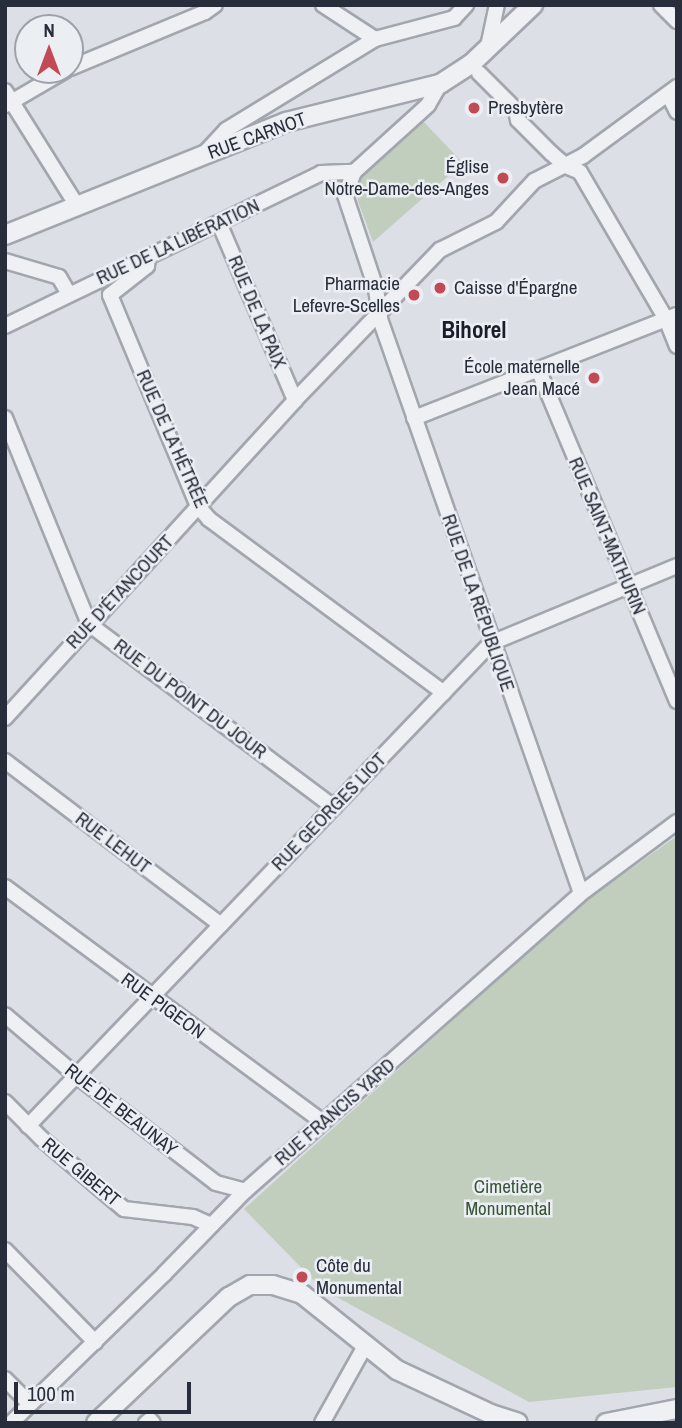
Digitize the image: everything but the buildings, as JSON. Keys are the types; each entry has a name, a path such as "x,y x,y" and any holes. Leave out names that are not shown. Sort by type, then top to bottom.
{"street":[{"path":"84,62 205,12 215,5"},
{"path":"323,5 375,39"},
{"path":"204,155 226,130 375,39 454,18 466,5"},
{"path":"491,47 490,34 497,5"},
{"name":"RUE CARNOT","path":"5,235 286,122 440,84 491,47 533,5"},
{"path":"661,5 677,22"},
{"path":"479,73 516,110 518,120 566,166 580,172 671,317 677,346"},
{"path":"39,84 8,100 77,206"},
{"path":"354,172 428,105 440,84"},
{"path":"566,166 672,90 677,112"},
{"name":"RUE D'ÉTANCOURT","path":"5,718 89,624 101,616 295,400 377,312 440,250 496,222 534,181 566,166"},
{"name":"RUE DE LA LIBÉRATION","path":"5,326 321,173 354,172"},
{"name":"RUE DE LA RÉPUBLIQUE","path":"354,172 345,195 376,289 377,312 581,893"},
{"name":"RUE DE LA PAIX","path":"219,223 295,400"},
{"name":"RUE DE LA HÊTRÉE","path":"148,257 147,266 110,295 198,506 209,519 444,693"},
{"path":"5,261 59,277 69,294"},
{"path":"414,418 671,317"},
{"name":"RUE SAINT-MATHURIN","path":"538,369 677,701"},
{"path":"5,418 89,624"},
{"name":"RUE GEORGES LIOT","path":"28,1126 491,643 677,566"},
{"name":"RUE DU POINT DU JOUR","path":"89,624 334,807"},
{"name":"RUE LEHUT","path":"5,761 221,925"},
{"name":"RUE FRANCIS YARD","path":"11,1423 245,1191 581,893 642,845 677,822"},
{"name":"RUE PIGEON","path":"5,887 323,1122"},
{"name":"RUE DE BEAUNAY","path":"5,1015 77,1076 216,1183 245,1191"},
{"name":"RUE GIBERT","path":"5,1102 28,1126 124,1209 193,1217 211,1225"},
{"path":"5,1250 95,1342"},
{"path":"96,1423 229,1297 250,1285 273,1285 302,1294 397,1370 426,1386 518,1423"},
{"path":"322,1423 365,1346"},
{"path":"5,1379 30,1404"},
{"path":"606,1423 677,1409"},
{"path":"146,1423 150,1420 153,1423"}],"green space":[{"path":"422,120 463,163 373,242 358,201 357,186 364,174"},
{"name":"Cimetière Monumental","path":"677,836 677,1387 529,1402 322,1289 244,1209 581,904"}],"place":[{"name":"Presbytère","path":"474,108"},
{"name":"Église Notre-Dame-des-Anges","path":"503,178"},
{"name":"Caisse d'Épargne","path":"440,288"},
{"name":"Pharmacie Lefevre-Scelles","path":"414,295"},
{"name":"École maternelle Jean Macé","path":"594,378"},
{"name":"Côte du Monumental","path":"302,1277"}],"district":[{"name":"Bihorel","path":"474,330"}]}
